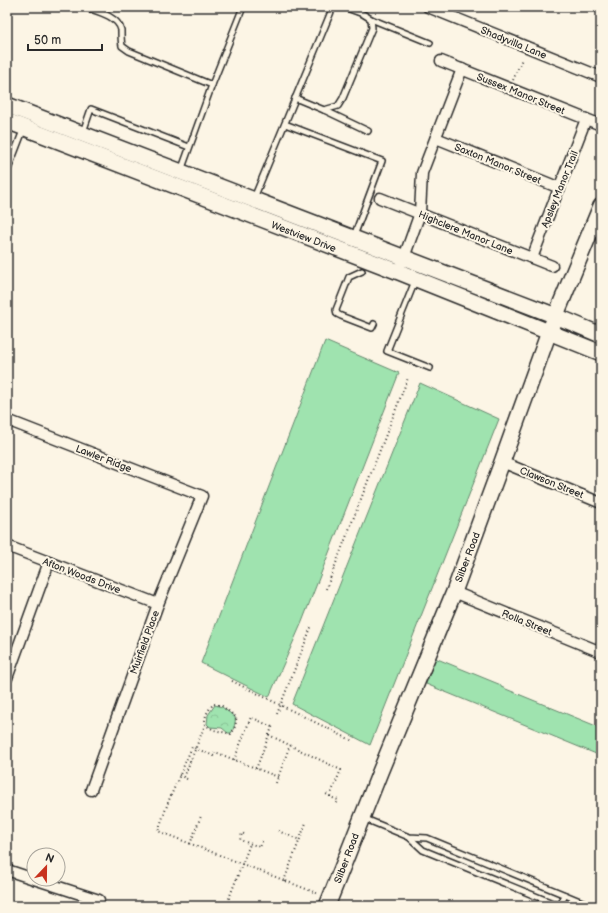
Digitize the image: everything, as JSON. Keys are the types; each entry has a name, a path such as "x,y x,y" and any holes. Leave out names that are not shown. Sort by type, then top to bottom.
{"main road":[{"name":"Westview Drive","path":"7,105 30,124 186,179 253,200 353,239 401,265 416,279 601,353"},
{"name":"Westview Drive","path":"7,121 83,134 186,179 401,265 556,316 601,335"},
{"name":"Silber Road","path":"323,900 362,818 454,592 549,332 601,208"}],"street":[{"name":"Shadyvilla Lane","path":"428,7 601,77"},
{"name":"Sussex Manor Street","path":"441,61 601,125"},
{"path":"401,265 420,214 422,173 462,69"},
{"name":"Apsley Manor Trail","path":"532,258 586,120"},
{"name":"Saxton Manor Street","path":"436,138 560,188"},
{"name":"Highclere Manor Lane","path":"380,198 552,266"},
{"name":"Lawler Ridge","path":"7,420 202,496"},
{"name":"Clawson Street","path":"502,462 601,503"},
{"name":"Muirfield Place","path":"91,790 158,604 202,496"},
{"name":"Afton Woods Drive","path":"7,546 158,604"},
{"path":"7,678 49,562"},
{"name":"Rolla Street","path":"454,592 601,652"},
{"path":"7,870 26,876"},
{"path":"58,887 98,900"}],"lane":[{"path":"85,7 108,16 117,22 121,30 122,46 128,51 212,84"},
{"path":"186,179 189,147 212,84 243,7"},
{"path":"253,200 333,7"},
{"path":"344,7 430,44"},
{"path":"324,110 338,106 343,98 372,28 370,19"},
{"path":"295,98 368,131"},
{"path":"83,134 91,109 189,147"},
{"path":"7,172 30,124"},
{"path":"285,124 382,161 353,239"},
{"path":"362,271 349,277 336,310 337,314 372,328 374,324"},
{"path":"416,279 387,351 430,368"},
{"path":"362,818 409,837 427,838 592,906"},
{"path":"409,837 423,850 560,906 565,895"}],"path":[{"path":"510,88 522,59"},
{"path":"326,589 408,378"},
{"path":"277,714 312,626"},
{"path":"232,681 353,741"},
{"path":"184,777 206,725 205,720 207,714 214,704 223,707 234,714 236,719 234,730 230,735 211,729 206,725"},
{"path":"234,760 251,717 273,726 256,769"},
{"path":"269,734 341,770 330,796"},
{"path":"276,783 290,744"},
{"path":"278,777 215,752 214,756 192,747 179,775 158,831 284,881 323,900"},
{"path":"179,775 190,780"},
{"path":"326,794 338,800 336,806"},
{"path":"190,844 201,816"},
{"path":"284,881 306,823"},
{"path":"278,832 300,840"},
{"path":"244,834 242,834 240,840 260,847 262,842 259,841"},
{"path":"226,906 250,844"}],"green space":[{"path":"325,341 399,373 302,622 269,697 201,663"},
{"path":"420,383 499,419 370,745 292,704"},
{"path":"435,658 601,728 601,756 426,684"},
{"path":"215,705 222,707 235,717 233,730 231,733 228,733 222,728 210,727 207,724 208,715"}]}
